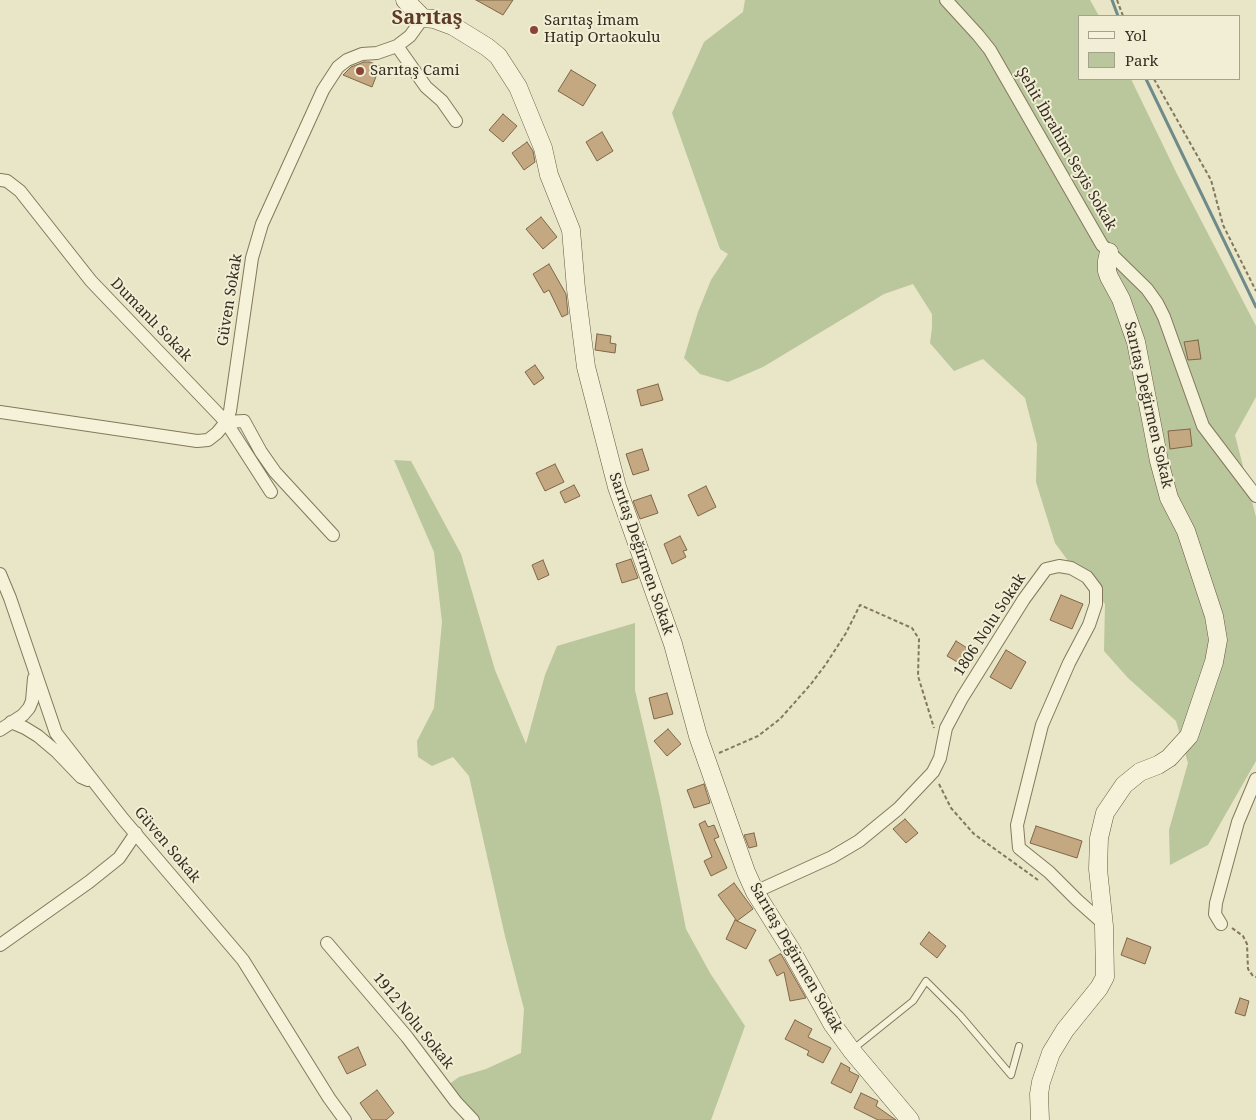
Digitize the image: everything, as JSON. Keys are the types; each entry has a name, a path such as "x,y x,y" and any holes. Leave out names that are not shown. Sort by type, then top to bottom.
{"street":[{"path":"405,0 423,18"},
{"name":"Şehit İbrahim Seyis Sokak","path":"946,0 990,50 1102,245 1147,289 1157,303 1164,317 1203,426 1256,496"},
{"name":"Güven Sokak","path":"226,422 230,411 252,258 262,224 323,90 338,67 347,60 362,54 377,53 398,46 410,36 423,18"},
{"name":"Sarıtaş Değirmen Sokak","path":"423,18 434,19 453,26 498,56 518,87 543,148 549,176 571,230 586,367 616,487 673,644 698,736 746,872 755,892 786,940 833,1025 852,1051 910,1120"},
{"path":"398,46 426,87 442,102 456,121"},
{"name":"Dumanlı Sokak","path":"0,180 7,181 20,191 91,281 226,422 271,492"},
{"name":"Sarıtaş Değirmen Sokak","path":"1040,1120 1041,1082 1051,1053 1065,1030 1099,988 1105,977 1104,924 1098,869 1101,826 1105,813 1124,785 1140,772 1158,765 1169,758 1189,736 1214,662 1218,640 1214,616 1186,531 1169,498 1159,461 1136,342 1121,299 1107,270 1109,252"},
{"path":"0,412 197,441 208,440 226,422 244,421 261,452 275,472 333,535"},
{"name":"1806 Nolu Sokak","path":"755,892 832,857 859,841 898,810 933,772 940,758 946,728 962,698 1024,599 1046,569 1060,566 1071,568 1087,577 1096,589 1096,604 1042,725 1017,825 1019,848 1049,872 1104,924"},
{"name":"Güven Sokak","path":"0,574 56,733 136,833 243,960 329,1098 345,1120"},
{"path":"0,730 23,715 32,701 34,670"},
{"path":"11,722 38,736 82,777 94,782"},
{"path":"1221,924 1215,914 1216,903 1238,822 1256,779"},
{"path":"0,946 89,882 118,858 136,833"},
{"name":"1912 Nolu Sokak","path":"328,942 407,1037 456,1102 473,1120"}],"lane":[{"path":"852,1051 913,1001 926,981 960,1014 1011,1076 1019,1046"}],"path":[{"path":"1117,0 1123,15"},
{"path":"1155,80 1211,180 1224,225 1256,291"},
{"path":"706,758 734,748 758,736 780,718 811,684 826,664 846,633 860,604 912,628 919,639 918,676 926,708 935,732"},
{"path":"933,772 952,808 974,834 1040,881"},
{"path":"1221,924 1231,927 1243,936 1248,944 1248,969 1256,977"}],"green space":[{"path":"745,0 1090,0 1098,15 1078,15 1078,80 1131,80 1177,174 1256,326 1256,397 1235,435 1256,517 1256,761 1208,845 1170,865 1169,830 1188,763 1176,721 1128,678 1104,651 1105,604 1077,573 1055,543 1036,482 1037,444 1025,398 983,359 954,371 930,343 932,314 913,284 884,294 763,367 728,382 700,374 684,358 698,312 711,280 728,254 720,249 672,113 704,42 743,12"},
{"path":"394,460 411,461 461,554 495,670 526,744 545,675 557,646 635,623 635,690 660,798 686,929 710,973 745,1026 711,1120 463,1120 441,1090 459,1077 486,1069 521,1053 524,1009 505,936 469,776 453,757 432,766 418,757 417,741 434,708 442,622 434,552"}],"building":[{"path":"476,0 513,0 503,15"},
{"name":"Sarıtaş Cami","path":"364,62 380,66 372,87 343,75 351,67"},
{"path":"571,70 596,85 583,106 558,91"},
{"path":"503,114 517,126 503,142 489,130"},
{"path":"602,132 613,151 597,161 586,142"},
{"path":"527,142 533,151 535,162 524,170 512,153"},
{"path":"541,217 557,237 543,249 526,229"},
{"path":"549,264 566,294 568,314 562,317 549,290 544,293 533,274"},
{"path":"597,334 611,336 610,343 616,344 615,353 595,350"},
{"path":"1198,340 1201,359 1188,360 1184,342"},
{"path":"535,365 544,378 534,385 525,372"},
{"path":"658,384 663,400 641,406 637,390"},
{"path":"1190,429 1192,446 1170,449 1168,431"},
{"path":"642,449 649,470 633,475 626,454"},
{"path":"555,464 564,482 545,491 536,473"},
{"path":"574,485 580,496 565,503 560,492"},
{"path":"706,486 716,507 698,516 688,495"},
{"path":"651,495 658,513 640,519 633,501"},
{"path":"680,536 687,550 683,551 686,557 672,564 664,544"},
{"path":"631,559 638,578 622,583 616,564"},
{"path":"543,560 549,575 538,580 532,565"},
{"path":"1061,595 1083,604 1072,629 1050,620"},
{"path":"956,641 975,653 966,667 947,656"},
{"path":"1006,650 1026,662 1011,689 990,677"},
{"path":"667,693 673,714 654,719 649,698"},
{"path":"668,729 681,744 667,756 654,741"},
{"path":"704,784 710,803 694,808 687,790"},
{"path":"905,819 918,833 906,843 893,829"},
{"path":"705,821 708,827 714,825 719,837 714,839 727,868 711,876 704,861 712,857 699,824"},
{"path":"1036,826 1082,841 1077,858 1030,843"},
{"path":"754,833 757,846 749,848 744,835"},
{"path":"734,883 753,909 737,921 718,895"},
{"path":"735,920 756,930 746,949 726,939"},
{"path":"929,932 946,946 937,958 920,944"},
{"path":"1127,938 1151,947 1145,964 1121,955"},
{"path":"780,954 806,998 790,1001 784,972 777,976 769,960"},
{"path":"1240,998 1249,1001 1245,1016 1235,1013"},
{"path":"795,1020 812,1029 808,1037 831,1048 823,1063 807,1055 809,1051 785,1039"},
{"path":"358,1047 366,1065 347,1074 338,1057"},
{"path":"841,1063 850,1068 849,1071 859,1076 851,1093 831,1083"},
{"path":"377,1090 394,1113 386,1120 372,1120 360,1103"},
{"path":"861,1093 878,1101 876,1106 896,1120 878,1120 854,1108"}],"waterway":[{"path":"1112,0 1118,15"},
{"path":"1146,80 1256,307"}],"place":[{"name":"Sarıtaş İmam Hatip Ortaokulu","path":"534,30"},
{"name":"Sarıtaş Cami","path":"360,71"}],"district":[{"name":"Sarıtaş","path":"427,18"}]}
